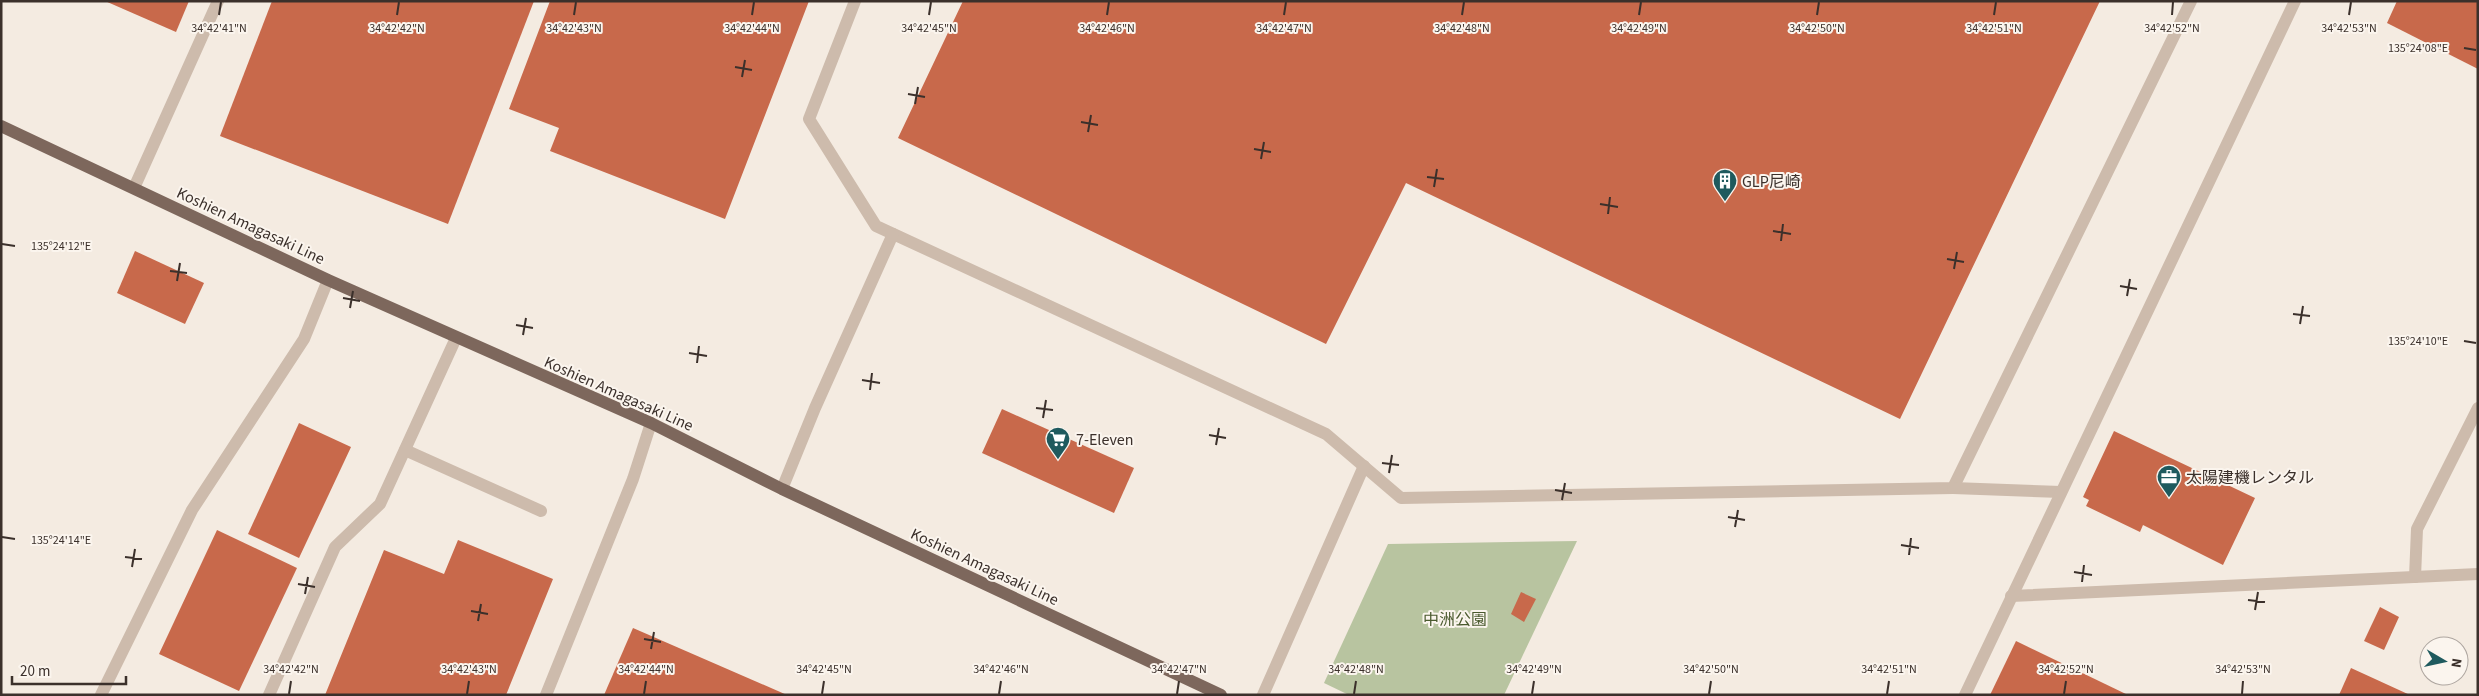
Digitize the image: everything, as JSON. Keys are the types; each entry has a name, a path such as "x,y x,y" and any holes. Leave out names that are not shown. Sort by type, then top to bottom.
{"main road":[{"name":"Koshien Amagasaki Line","path":"1,126 328,280 651,423 782,489 1221,695"}],"street":[{"path":"134,188 218,1"},
{"path":"855,1 809,120 876,226 1326,434 1401,498 1952,488 2061,492"},
{"path":"1952,488 2192,1"},
{"path":"1965,695 2295,1"},
{"path":"782,489 814,408 893,234"},
{"path":"101,695 192,510 304,339 328,280"},
{"path":"269,695 335,547 380,504 456,338"},
{"path":"2415,577 2417,529 2478,408"},
{"path":"546,695 633,479 651,423"},
{"path":"405,450 541,511"},
{"path":"1262,695 1364,466"},
{"path":"2012,596 2478,574"}],"green space":[{"name":"中洲公園","path":"1577,541 1504,695 1349,695 1324,683 1388,544"}],"building":[{"path":"105,1 189,1 176,32"},
{"path":"272,1 534,1 448,224 220,136"},
{"path":"550,1 809,1 725,219 550,151 559,128 509,109"},
{"name":"GLP尼崎","path":"963,1 2100,1 1900,419 1406,183 1326,344 898,138"},
{"path":"2397,1 2478,1 2478,69 2387,23"},
{"path":"135,251 204,283 185,324 117,293"},
{"name":"7-Eleven","path":"1002,409 1134,468 1114,513 982,453"},
{"path":"299,423 351,447 299,558 248,534"},
{"name":"太陽建機レンタル","path":"2114,431 2255,498 2223,565 2143,525 2140,532 2086,506 2089,500 2083,497"},
{"path":"217,530 297,568 239,691 159,654"},
{"path":"458,540 553,579 506,695 325,695 384,550 444,574"},
{"path":"1521,592 1536,599 1524,622 1511,614"},
{"path":"2380,607 2399,617 2384,650 2364,641"},
{"path":"633,628 787,695 604,695"},
{"path":"2016,641 2128,695 1990,695"},
{"path":"2351,668 2410,695 2339,695"}],"place":[{"name":"GLP尼崎","path":"1725,202"},
{"name":"7-Eleven","path":"1058,460"},
{"name":"太陽建機レンタル","path":"2169,498"}]}
